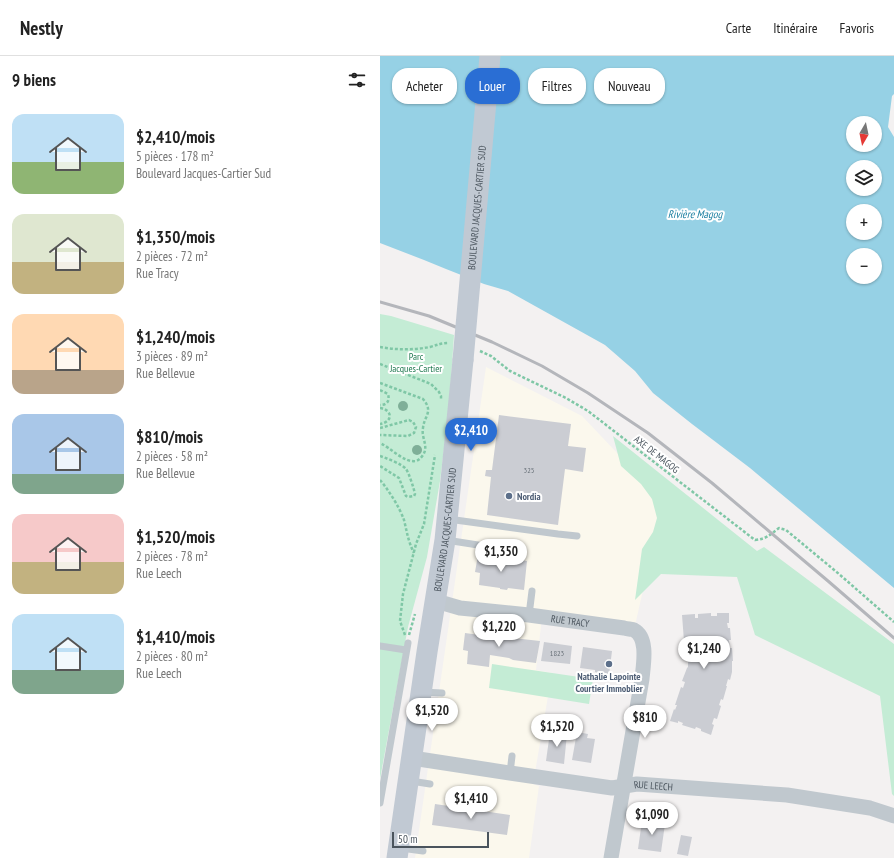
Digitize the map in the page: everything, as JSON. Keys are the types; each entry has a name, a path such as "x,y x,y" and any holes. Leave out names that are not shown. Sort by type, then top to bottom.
{"main road":[{"name":"BOULEVARD JACQUES-CARTIER SUD","path":"398,853 421,692 446,540 490,56"}],"street":[{"name":"RUE TRACY","path":"436,601 460,608 529,615 634,630 642,638 644,656 642,680 623,786"},
{"name":"RUE LEECH","path":"412,758 510,773 557,784 579,787 612,788 637,784 787,794 870,808 894,816"},
{"path":"611,858 623,786"}],"lane":[{"path":"448,519 577,536"},
{"path":"446,540 478,545"},
{"path":"529,615 532,591"},
{"path":"380,646 407,646 380,803"},
{"path":"421,692 442,693"},
{"path":"510,773 512,756"},
{"path":"409,781 430,784"},
{"path":"398,853 423,851"}],"path":[{"name":"AXE DE MAGOG","path":"380,347 390,349 416,349 431,347 442,343 464,351 491,356 510,371 566,398 588,411 755,540 764,539 778,528 786,530 894,622"},
{"path":"380,364 431,384 441,396 441,403"},
{"path":"380,383 423,399 426,402 428,414 422,429 426,447 422,458 409,461 380,443"},
{"path":"380,390 388,394 389,400 384,405 380,404"},
{"path":"380,408 389,412 390,416 386,422 380,424"},
{"path":"380,428 409,420 416,427 414,433 408,436 380,435"},
{"path":"407,646 400,621 403,594 424,524 436,449"},
{"path":"380,457 394,462 406,469 414,490 414,496 406,496 399,478 380,466"},
{"path":"380,480 389,491 403,518 409,544 414,554"}],"shaded area":[{"path":"486,367 582,416 657,495 659,519 634,630 542,617 536,670 552,673 533,784 539,786 529,858 415,858"}],"green space":[{"name":"Parc Jacques-Cartier","path":"380,314 454,335 449,408 440,481 427,557 408,627 380,779"},
{"path":"613,436 757,551 764,547 894,644 894,796 892,794 880,696 755,635 737,577 661,574 635,600 642,549 653,532 657,518 652,499 641,484 621,466"},
{"path":"492,664 593,679 589,704 489,688"}],"water":[{"name":"Rivière Magog","path":"380,56 894,56 894,94 892,96 888,127 894,137 894,588 750,468 653,393 635,371 605,345 508,291 484,284 380,243"}],"building":[{"path":"499,415 571,424 568,446 586,448 583,472 565,469 558,525 487,515 491,477 485,476 486,470 492,470"},
{"path":"478,555 527,561 524,590 508,588 507,590 479,585 480,573 475,572"},
{"path":"711,613 711,616 717,616 717,613 729,613 729,623 727,623 728,628 730,628 731,640 729,640 730,648 732,648 733,661 730,680 728,679 723,700 721,699 719,705 721,706 717,719 714,718 712,724 714,725 711,735 696,727 695,729 682,725 683,723 678,721 678,723 670,721 677,705 675,705 681,687 683,688 685,682 682,681 688,667 688,658 686,658 685,648 687,648 687,641 684,641 682,615 695,614 695,618 698,618 698,614"},
{"path":"487,631 513,635 513,638 540,641 536,663 490,655 489,667 467,664 468,651 463,650 465,633 487,636"},
{"path":"544,642 572,646 570,664 541,661"},
{"path":"583,647 612,651 609,675 595,672 595,670 580,668"},
{"path":"550,732 567,734 564,764 546,761"},
{"path":"577,732 588,734 587,738 595,739 591,763 572,760"},
{"path":"435,804 510,815 507,835 432,825"},
{"path":"642,821 665,824 661,852 638,849"},
{"path":"681,835 692,837 688,856 677,854"}],"railway":[{"path":"380,302 429,316 492,342 542,366 588,393 648,433 712,483 894,638"}],"place":[{"name":"Nordia","path":"509,496"},
{"name":"Nathalie Lapointe Courtier Immoblier","path":"609,664"}]}
